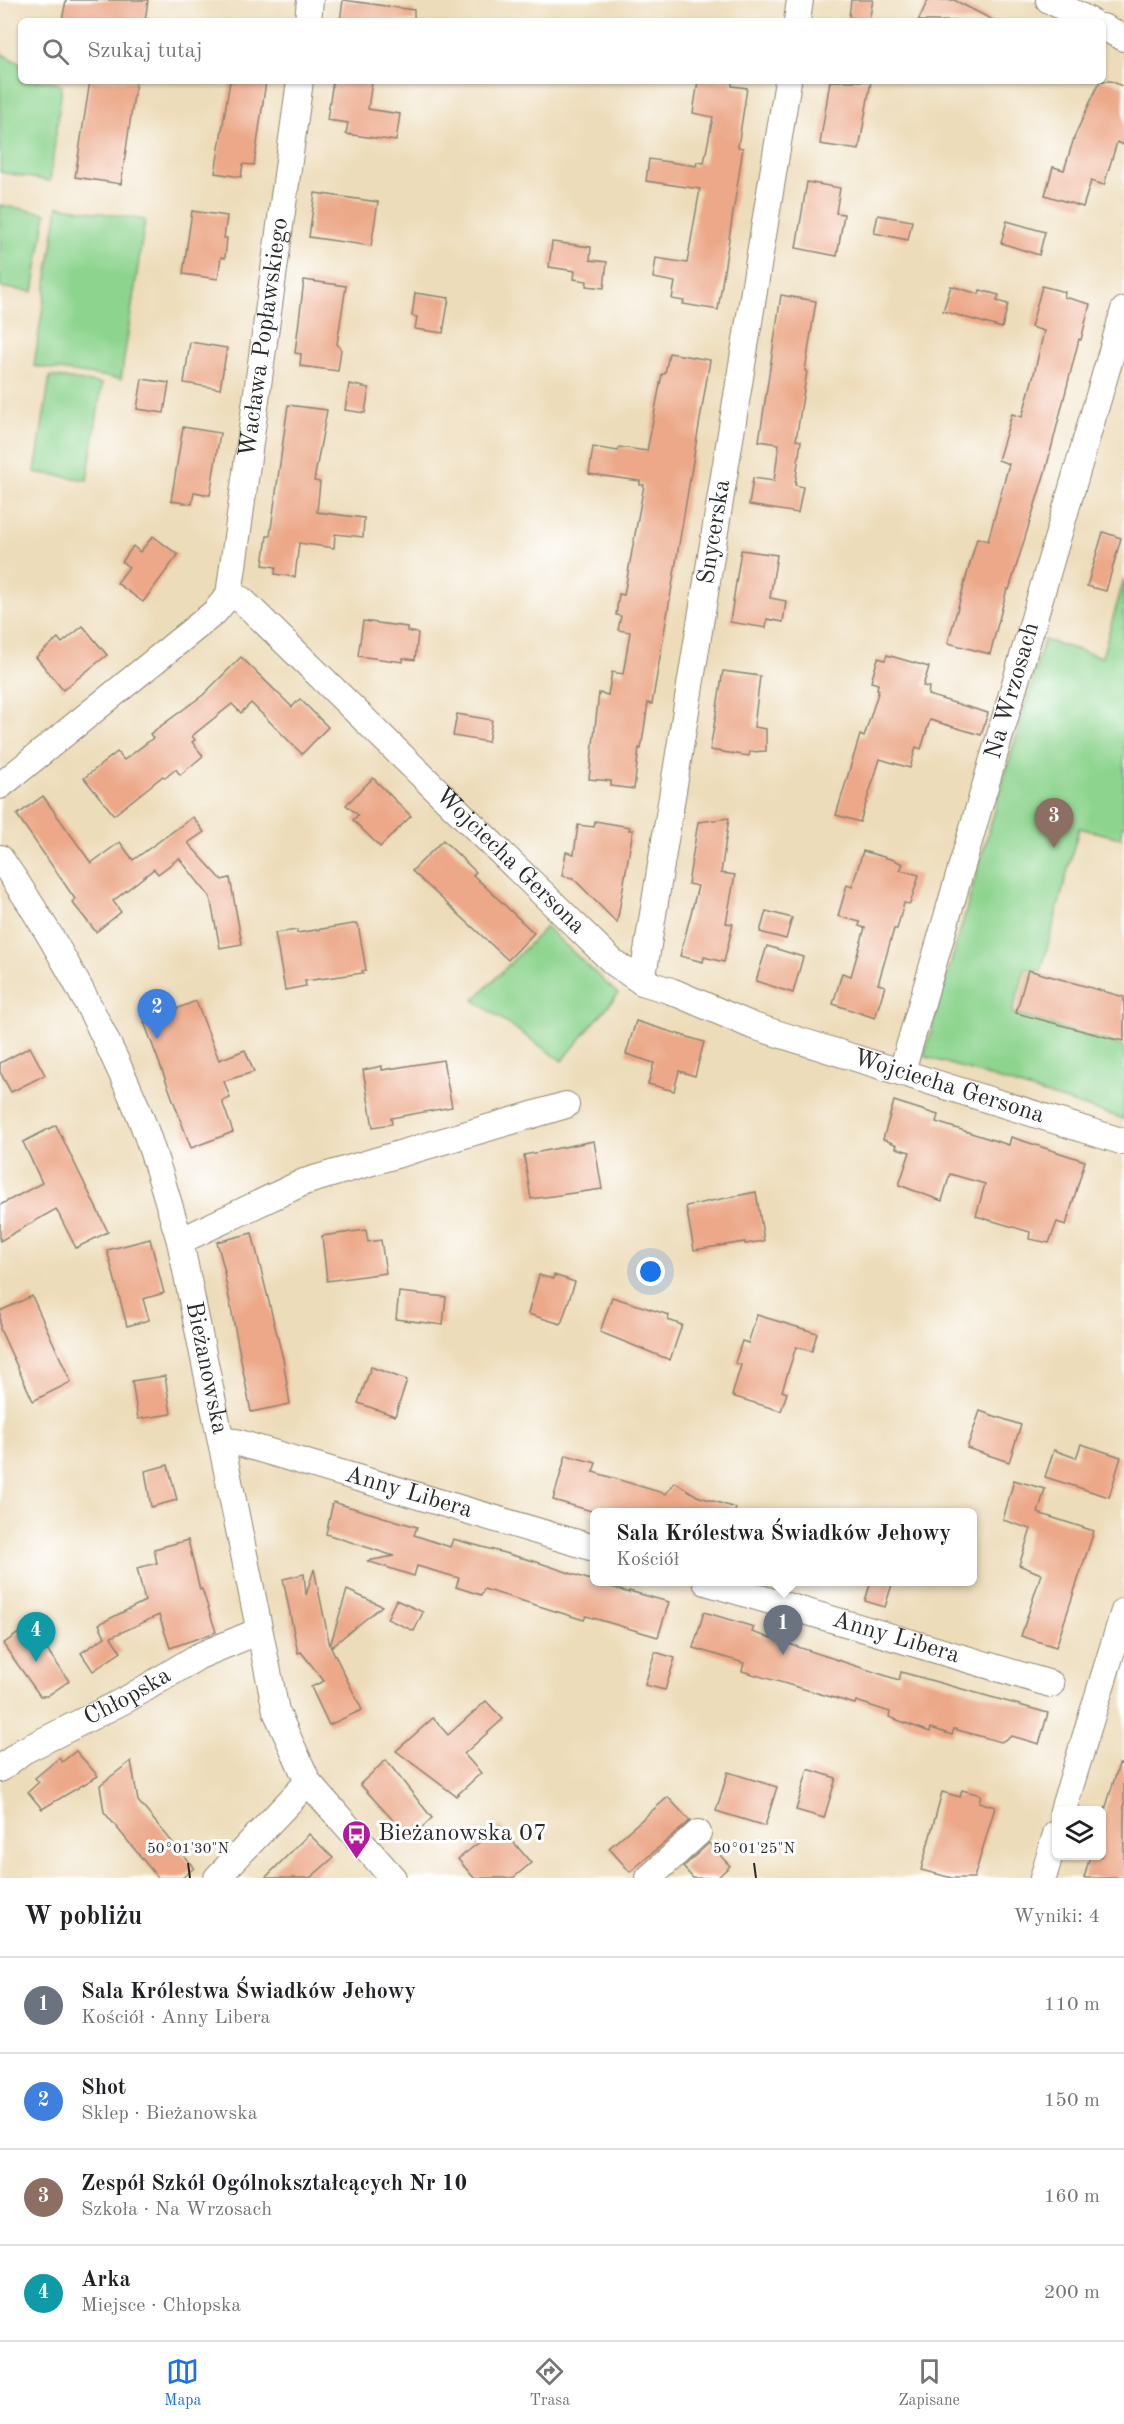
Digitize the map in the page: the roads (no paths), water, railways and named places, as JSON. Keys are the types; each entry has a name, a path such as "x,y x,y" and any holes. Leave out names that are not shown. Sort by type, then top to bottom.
{"street":[{"path":"308,18 310,0"},
{"path":"797,18 800,0"},
{"path":"1049,0 1084,18"},
{"path":"1106,29 1124,38"},
{"name":"Wacława Popławskiego","path":"229,595 300,84"},
{"name":"Snycerska","path":"642,982 788,84"},
{"name":"Na Wrzosach","path":"902,1071 1124,310"},
{"path":"0,786 215,612 229,595"},
{"name":"Wojciecha Gersona","path":"229,595 242,600 613,962 642,982 753,1026 1124,1142"},
{"name":"Bieżanowska","path":"0,858 22,890 80,987 136,1108 180,1241 276,1711 308,1782 393,1878"},
{"path":"180,1241 304,1182 566,1105"},
{"name":"Anny Libera","path":"221,1441 236,1442 590,1547"},
{"name":"Anny Libera","path":"723,1586 1051,1684"},
{"path":"1065,1806 1124,1611"},
{"name":"Chłopska","path":"0,1769 23,1751 129,1698 199,1656 259,1631"},
{"path":"217,1878 308,1782"},
{"path":"649,1878 698,1833"},
{"path":"1043,1878 1052,1848"}],"place":[{"name":"Zespół Szkół Ogólnokształcących Nr 10","path":"1054,848"},
{"name":"Shot","path":"157,1039"},
{"name":"Sala Królestwa Świadków Jehowy","path":"783,1655"},
{"name":"Arka","path":"36,1662"},
{"name":"Bieżanowska 07","path":"357,1860"}]}
